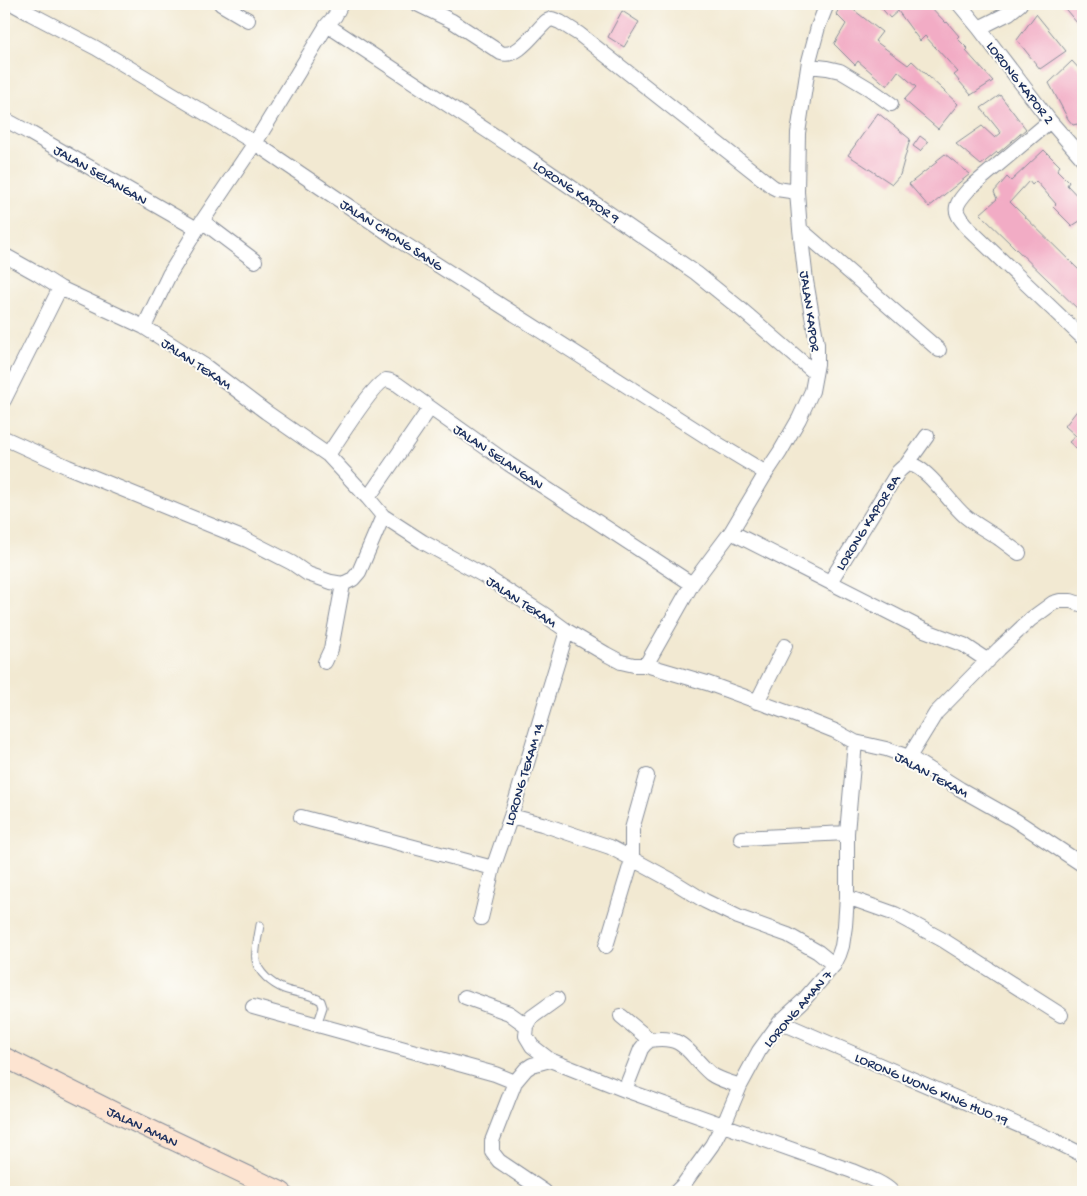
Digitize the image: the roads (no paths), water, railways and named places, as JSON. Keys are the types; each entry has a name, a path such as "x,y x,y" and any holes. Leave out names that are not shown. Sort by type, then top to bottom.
{"street":[{"name":"JALAN CHONG SANG","path":"13,4 96,48 255,143 400,241 766,473"},
{"path":"221,4 248,20"},
{"path":"144,327 169,275 199,225 255,143 341,4"},
{"path":"417,4 452,21 501,54 506,55 518,50 547,21 552,19 560,22 579,34 773,187 797,192"},
{"name":"JALAN KAPOR","path":"646,665 692,584 731,532 800,419 812,391 817,364 817,344 806,281 800,229 797,192 798,133 808,66 818,27 828,4"},
{"name":"LORONG KAPOR 2","path":"959,4 980,28 1050,121 1083,159"},
{"path":"980,28 1008,13 1020,4"},
{"name":"LORONG KAPOR 9","path":"327,25 534,161 696,273 815,373"},
{"path":"808,66 840,71 891,104"},
{"name":"JALAN SELANGAN","path":"4,119 30,132 100,174 199,225 255,261"},
{"path":"1050,121 968,189 956,207 961,219 969,229 1083,338"},
{"path":"800,229 939,350"},
{"name":"JALAN TEKAM","path":"4,255 60,288 144,327 205,366 266,412 328,455 383,516 423,542 483,575 567,631 606,654 634,666 646,665 708,683 809,720 836,731 855,742 886,748 908,757 1015,820 1083,866"},
{"path":"4,400 60,288"},
{"name":"JALAN SELANGAN","path":"328,455 373,391 386,380 397,384 508,464 692,584"},
{"path":"368,498 430,408"},
{"name":"LORONG KAPOR 8A","path":"830,582 898,472 907,464 927,436"},
{"path":"4,438 68,467 248,540 308,574 330,582 343,584 353,579 359,572 383,516"},
{"name":"LORONG KAPOR 8A","path":"907,464 918,468 963,514 980,528 1019,553"},
{"path":"731,532 924,630 964,645 988,661"},
{"path":"325,662 331,649 343,584"},
{"path":"908,757 936,713 1031,619 1046,607 1060,601 1071,601 1083,605"},
{"name":"LORONG TEKAM 14","path":"481,918 493,868 511,816 567,631"},
{"path":"757,702 785,646"},
{"name":"LORONG AMAN 7","path":"676,1192 712,1145 759,1051 780,1022 802,1002 834,965 842,946 847,897 847,833 855,742"},
{"path":"606,946 632,860 632,829 647,776"},
{"path":"511,816 542,824 610,847 713,905 738,917 788,935 818,952 834,965"},
{"path":"301,817 493,868"},
{"path":"741,838 847,833"},
{"path":"847,897 895,914 943,940 1061,1015"},
{"path":"465,997 509,1013 527,1026"},
{"path":"557,999 532,1017 527,1026 526,1036 532,1046 550,1060 625,1090 852,1171 877,1182 892,1192"},
{"path":"253,1007 495,1074 515,1082"},
{"path":"621,1016 650,1040"},
{"name":"LORONG WONG KING HUO 19","path":"780,1022 1053,1140 1083,1156"},
{"path":"625,1090 644,1044 650,1040 661,1038 675,1041 683,1046 712,1074 740,1086"},
{"name":"JALAN AMAN","path":"4,1057 120,1115 282,1192"},
{"path":"545,1192 499,1161 492,1152 492,1141 515,1082 532,1065 550,1060"}],"lane":[{"path":"260,925 255,958 264,976 284,989 314,996 321,1001 322,1007 317,1025"}]}
